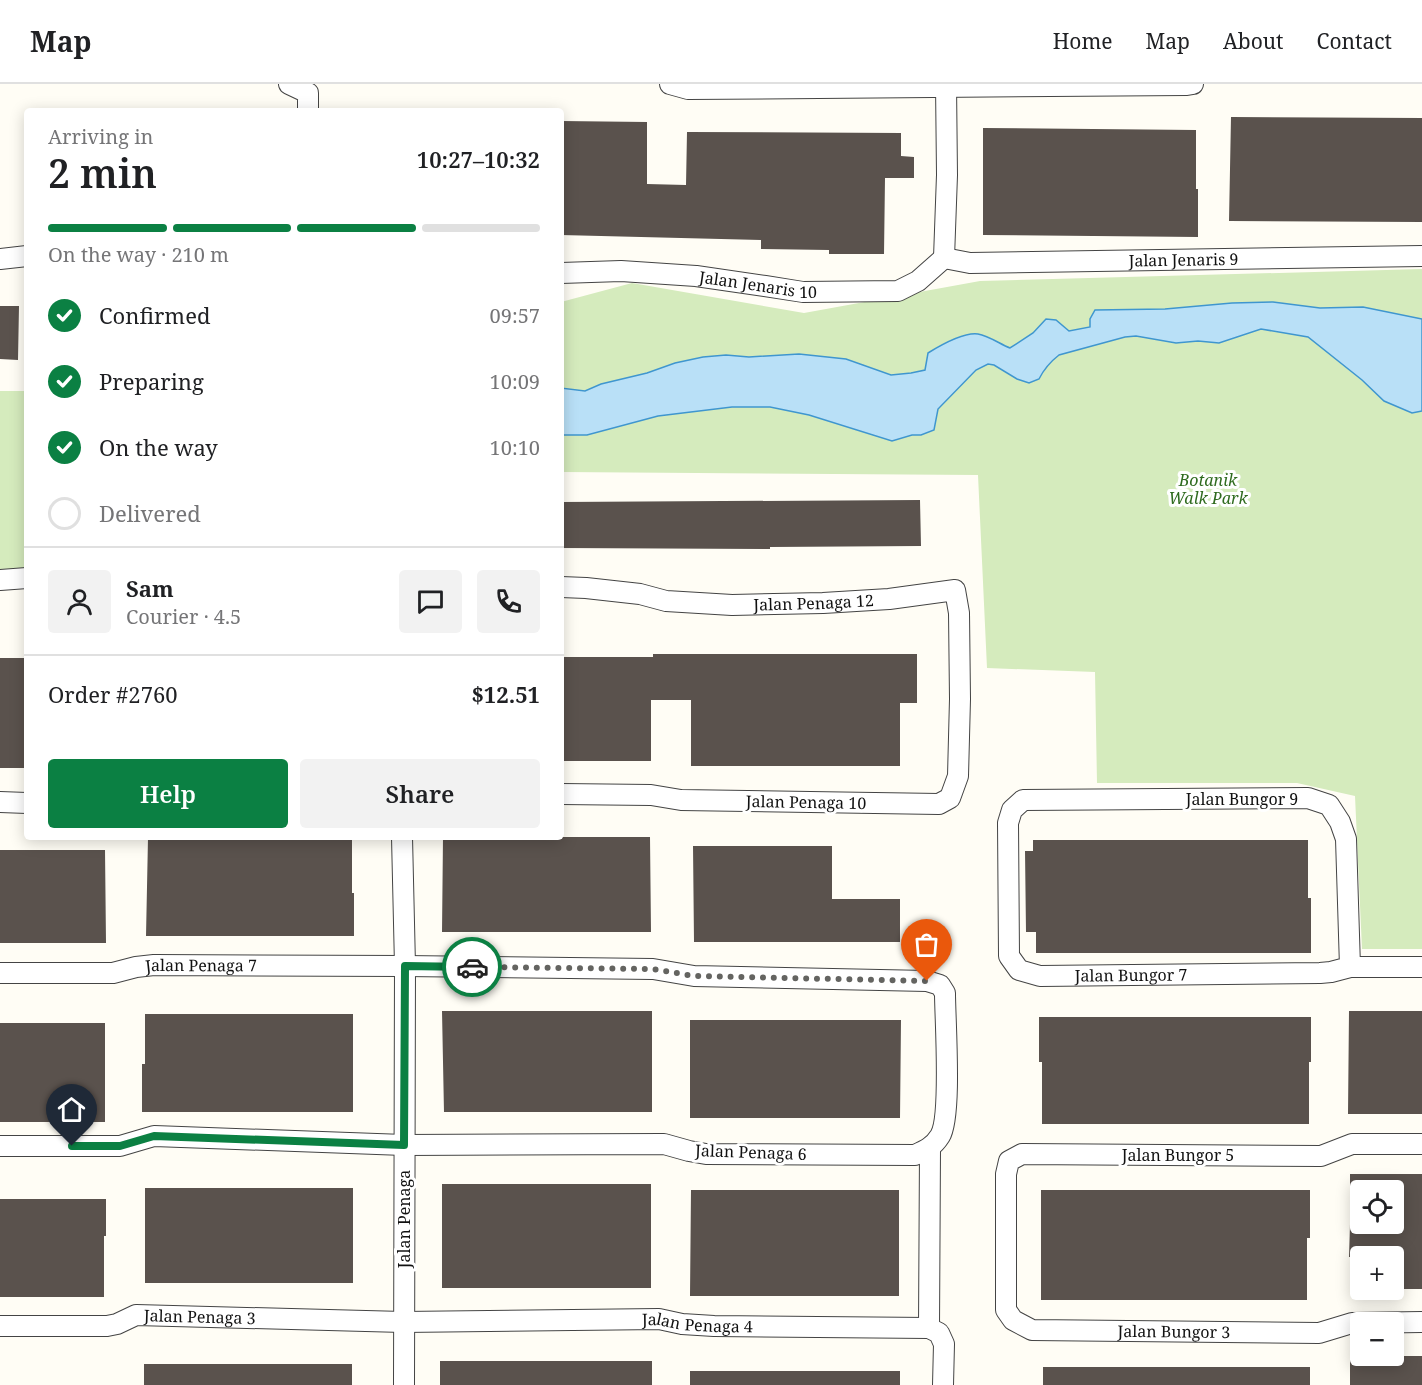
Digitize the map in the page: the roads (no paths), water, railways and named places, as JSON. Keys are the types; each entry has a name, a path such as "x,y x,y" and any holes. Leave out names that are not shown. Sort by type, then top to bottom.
{"street":[{"path":"289,84 308,102"},
{"path":"670,84 688,89 1193,84"},
{"path":"944,258 947,175 946,85"},
{"path":"0,259 24,256"},
{"name":"Jalan Jenaris 9","path":"944,258 970,263 1422,256"},
{"name":"Jalan Jenaris 10","path":"564,273 621,271 696,276 803,292 898,291 918,281 944,258"},
{"path":"0,580 24,579"},
{"name":"Jalan Penaga 12","path":"564,586 640,594 666,600 732,604 823,603 889,599 955,590 959,613 960,699"},
{"name":"Jalan Penaga 10","path":"564,794 651,795 681,800 939,804 950,798 958,776 960,699"},
{"name":"Jalan Bungor 9","path":"1023,800 1308,798 1329,805 1340,822 1346,839 1350,967"},
{"name":"Jalan Bungor 7","path":"1023,800 1012,810 1008,823 1009,956 1019,970 1040,976 1063,976 1320,973 1350,967 1422,967"},
{"path":"0,802 24,803"},
{"name":"Jalan Penaga","path":"402,840 405,966 404,1385"},
{"name":"Jalan Penaga 7","path":"0,973 113,973 154,965 405,966 653,969 694,976 927,981 940,985 945,993 946,1114 941,1134 930,1149"},
{"name":"Jalan Penaga 6","path":"0,1146 120,1146 154,1136 404,1145 664,1144 706,1154 915,1155 930,1149"},
{"name":"Jalan Bungor 5","path":"1006,1236 1006,1174 1009,1161 1022,1154 1321,1156 1352,1144 1422,1144"},
{"path":"930,1149 929,1328 939,1333 944,1344 943,1385"},
{"name":"Jalan Bungor 3","path":"1006,1236 1006,1310 1013,1320 1032,1330 1319,1333 1352,1323 1422,1322"},
{"name":"Jalan Penaga 3","path":"0,1326 107,1326 136,1315 403,1322"},
{"name":"Jalan Penaga 4","path":"403,1322 659,1319 682,1324 714,1326 929,1328"}],"water":[{"path":"1273,302 1320,308 1363,307 1422,319 1422,411 1412,413 1384,401 1362,380 1308,337 1261,329 1219,343 1198,341 1176,343 1136,336 1125,337 1059,355 1039,379 1029,383 988,364 976,370 938,409 934,430 892,441 809,415 770,407 732,407 658,416 587,435 564,435 564,388 585,391 601,384 703,357 799,354 846,359 891,375 911,373 925,370 928,353 966,335 982,335 1010,348 1033,333 1046,319 1056,320 1069,331 1090,327 1090,319 1095,310 1165,309"}],"park label":[{"name":"Botanik Walk Park","path":"1208,489"}]}
